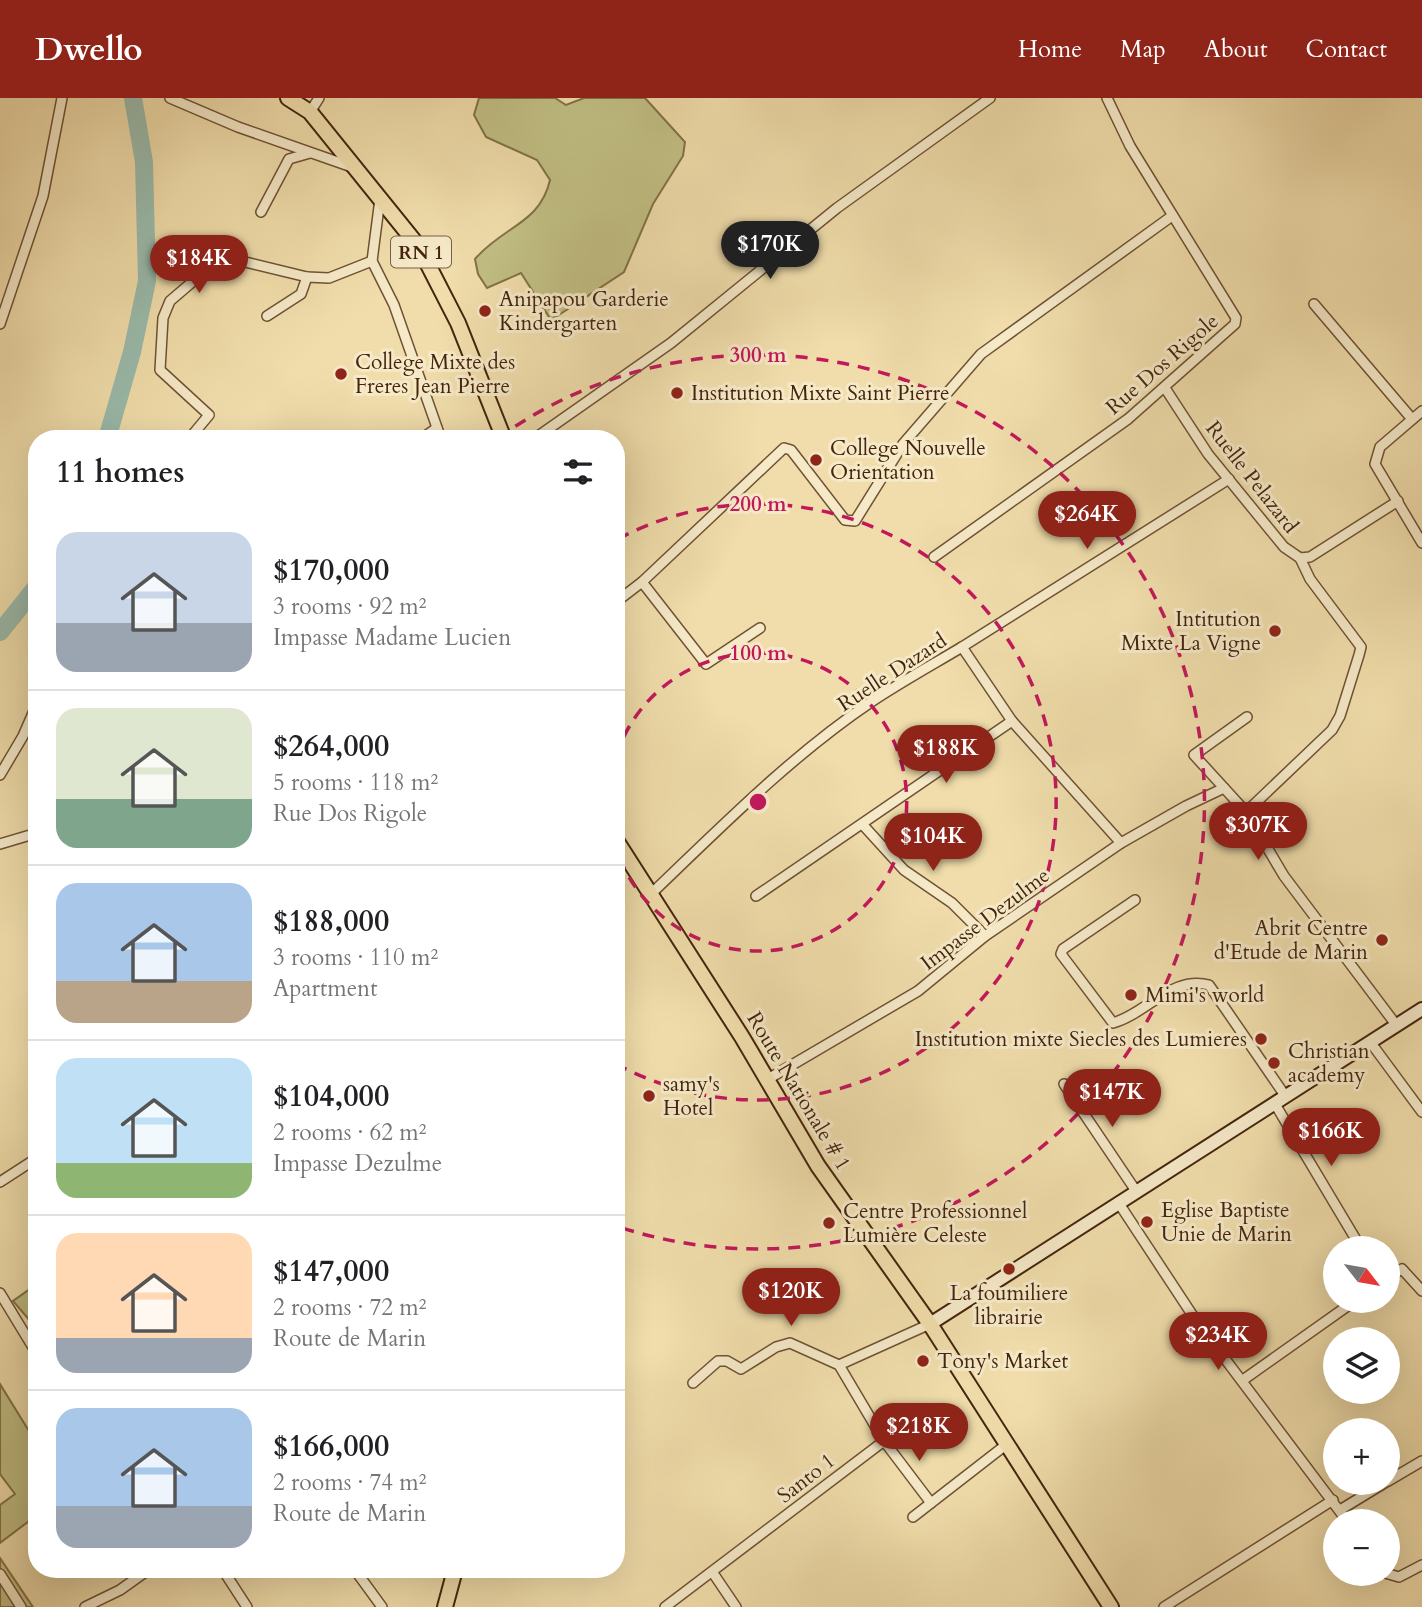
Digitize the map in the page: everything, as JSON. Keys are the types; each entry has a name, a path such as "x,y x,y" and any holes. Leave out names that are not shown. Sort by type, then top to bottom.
{"main road":[{"name":"RN 1","path":"288,98 310,112 419,247 458,323 500,430"},
{"name":"Route Nationale # 1","path":"625,854 768,1079 818,1166 930,1324 1111,1607"},
{"path":"930,1324 1422,1009"},
{"path":"446,1607 453,1578"}],"street":[{"path":"0,324 43,195 62,98"},
{"path":"170,98 358,169"},
{"path":"310,112 319,98"},
{"path":"547,430 671,343 837,208 990,98"},
{"name":"Rue Dos Rigole","path":"934,557 1128,419 1231,329 1236,318 1130,146 1107,98"},
{"path":"261,212 289,159 312,152"},
{"path":"380,196 372,261 394,306 437,428 434,430"},
{"path":"625,596 784,447 791,450 845,520 855,521 903,444 981,354 1172,216"},
{"path":"196,430 209,415 160,370 163,318 170,301 219,259 229,258 307,277 329,278 372,261"},
{"path":"267,316 301,294 307,277"},
{"path":"1314,304 1412,419"},
{"name":"Ruelle Pelazard","path":"1165,388 1228,479 1284,547 1300,558 1311,557 1398,502"},
{"path":"1422,411 1380,447 1375,464 1422,543"},
{"path":"962,647 1228,479"},
{"path":"1246,812 1332,730 1340,716 1360,655 1361,646 1310,579 1300,558"},
{"path":"642,582 706,664 761,628"},
{"name":"Ruelle Dazard","path":"651,894 753,797 812,748 870,702 962,647 1012,721 1121,843"},
{"path":"1247,717 1194,755 1246,812 1284,876 1397,1026"},
{"path":"756,896 1012,721"},
{"path":"0,775 28,725"},
{"name":"Impasse Dezulme","path":"768,1079 918,991 985,936 1121,843 1224,788"},
{"path":"863,825 904,870 947,899 985,936"},
{"path":"0,844 28,836"},
{"path":"1135,900 1063,949 1061,954 1101,1011 1113,1023 1138,1013 1173,989 1190,982 1209,985 1286,1097"},
{"path":"1371,1043 1422,1112"},
{"path":"1064,1084 1136,1191"},
{"path":"1275,1104 1354,1236"},
{"path":"0,1182 28,1164"},
{"path":"1118,1202 1195,1319 1339,1509"},
{"path":"1400,1270 1402,1269 1422,1291"},
{"path":"0,1293 28,1339"},
{"path":"1243,1380 1338,1313"},
{"path":"839,1365 930,1324"},
{"path":"693,1383 722,1359 741,1369 781,1344 800,1346 839,1365 884,1441 931,1503"},
{"name":"Santo 1","path":"665,1607 884,1441"},
{"path":"914,1517 1007,1444"},
{"path":"1400,1474 1422,1461"},
{"path":"1342,1509 1365,1495"},
{"path":"1164,1607 1333,1500"},
{"path":"1400,1576 1422,1565"},
{"path":"713,1573 736,1607"},
{"path":"0,1574 21,1607"},
{"path":"86,1607 137,1578"},
{"path":"228,1578 247,1607"},
{"path":"361,1578 382,1607"}],"shaded area":[{"path":"479,98 555,98 566,105 584,98 645,98 685,142 683,156 653,204 624,272 551,320 521,273 487,288 478,274 475,259 529,216 545,195 550,180 537,160 486,137 474,115"},
{"path":"28,1290 28,1318 13,1301"},
{"path":"0,1384 28,1429 28,1522 0,1543 0,1505 15,1494 0,1474"},
{"path":"0,1558 33,1607 0,1607"}],"waterway":[{"path":"110,430 132,352 147,281 144,162 133,98"},
{"path":"0,632 28,597"}],"place":[{"name":"Anipapou Garderie Kindergarten","path":"485,311"},
{"name":"College Mixte des Freres Jean Pierre","path":"341,374"},
{"name":"Institution Mixte Saint Pierre","path":"677,393"},
{"name":"College Nouvelle Orientation","path":"816,460"},
{"name":"Intitution Mixte La Vigne","path":"1275,631"},
{"name":"Abrit Centre d'Etude de Marin","path":"1382,940"},
{"name":"Mimi's world","path":"1131,995"},
{"name":"Institution mixte Siecles des Lumieres","path":"1261,1039"},
{"name":"Christian academy","path":"1274,1063"},
{"name":"samy's Hotel","path":"649,1096"},
{"name":"Eglise Baptiste Unie de Marin","path":"1147,1222"},
{"name":"Centre Professionnel Lumière Celeste","path":"829,1223"},
{"name":"La foumiliere librairie","path":"1009,1269"},
{"name":"Tony's Market","path":"923,1361"}]}
